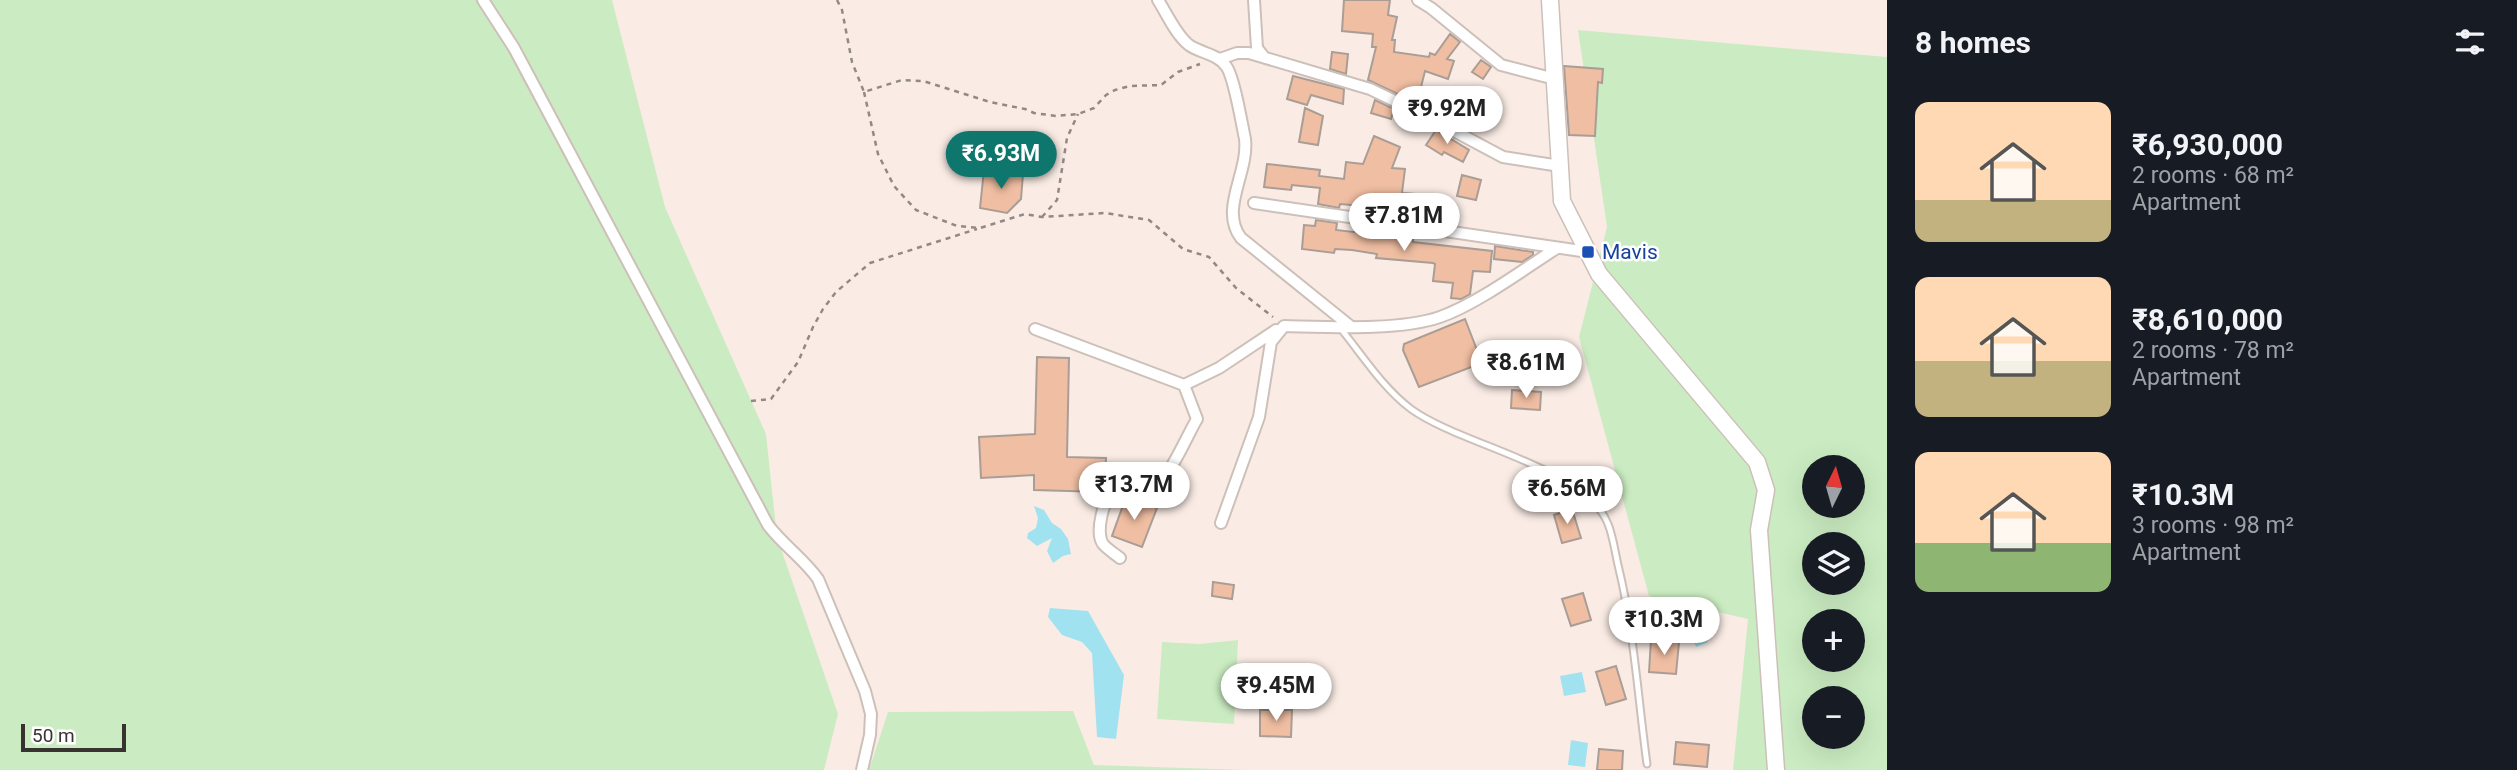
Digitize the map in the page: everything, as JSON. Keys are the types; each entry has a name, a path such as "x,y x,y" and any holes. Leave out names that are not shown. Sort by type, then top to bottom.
{"street":[{"path":"483,0 521,61 768,526 818,579 865,691 871,714 870,735 862,770"},
{"path":"1158,0 1189,45 1220,59 1230,72 1245,139 1244,166 1231,216 1233,228 1241,238 1344,327"},
{"path":"1254,0 1257,48 1265,58"},
{"path":"1418,0 1501,65 1555,79"},
{"path":"1550,0 1562,201 1599,274 1758,462 1766,490 1759,530 1776,770"},
{"path":"1220,59 1243,52 1370,89 1503,157 1560,166"},
{"path":"1254,203 1588,252"},
{"path":"1035,329 1184,384 1219,368 1284,326 1344,327 1416,323 1442,317 1557,248"},
{"path":"1220,523 1259,417 1271,342 1284,326"},
{"path":"1120,558 1103,544 1100,536 1103,507 1112,492 1120,489 1149,489 1164,477 1197,419 1184,384"}],"lane":[{"path":"1344,327 1394,394 1411,409 1442,428 1555,475 1582,489 1596,503 1608,523 1626,595 1647,764"}],"path":[{"path":"836,0 842,10 852,62 864,92 878,154 894,186 916,210 957,226 980,228"},
{"path":"864,92 902,79 923,81 1034,113 1056,116 1078,114 1094,108 1115,90 1130,86 1161,86 1178,72 1220,59"},
{"path":"1042,217 1056,200 1067,138 1078,114"},
{"path":"751,401 771,399 798,362 823,309 836,292 870,263 1025,214 1042,217 1105,214 1149,220 1183,249 1209,257 1236,288 1284,326"}],"green space":[{"path":"0,0 612,0 665,207 766,434 777,537 838,714 824,770 0,770"},
{"path":"1578,30 1887,57 1887,770 1733,770 1748,619 1649,596 1579,337 1607,227"},
{"path":"1238,640 1234,724 1157,719 1162,642 1199,644"},
{"path":"1073,711 1094,765 1247,770 869,770 888,712"}],"water":[{"path":"1034,506 1044,510 1052,523 1061,529 1068,539 1071,554 1053,563 1047,551 1052,538 1037,546 1027,538 1028,533 1036,528 1038,518"},
{"path":"1050,608 1088,611 1124,675 1116,739 1097,737 1092,653 1082,642 1062,635 1048,617"},
{"path":"1698,619 1708,642 1696,647 1687,623"},
{"path":"1582,672 1586,692 1564,696 1560,676"},
{"path":"1571,740 1588,743 1585,767 1568,765"}],"building":[{"path":"1344,0 1390,0 1388,15 1397,17 1392,40 1395,40 1394,52 1429,57 1430,53 1435,55 1450,34 1460,42 1447,59 1454,61 1448,79 1425,71 1417,103 1368,80 1376,47 1372,47 1373,34 1342,31"},
{"path":"1332,52 1348,54 1346,74 1330,69"},
{"path":"1481,60 1491,67 1483,79 1472,72"},
{"path":"1564,66 1603,69 1602,83 1598,82 1595,136 1569,135"},
{"path":"1293,76 1344,89 1343,104 1311,95 1307,105 1287,99"},
{"path":"1375,100 1394,109 1391,119 1371,113"},
{"path":"1305,108 1323,116 1318,145 1299,142"},
{"path":"1436,130 1469,150 1463,162 1444,152 1442,155 1426,145"},
{"path":"1374,136 1400,147 1392,168 1405,169 1402,193 1415,194 1414,208 1407,207 1407,217 1374,213 1375,207 1340,204 1339,208 1318,204 1320,188 1292,185 1291,190 1264,187 1267,164 1320,170 1319,176 1344,179 1346,162 1363,164"},
{"path":"984,170 1023,174 1021,199 1007,213 980,208"},
{"path":"1462,175 1481,180 1476,200 1457,196"},
{"path":"1316,220 1337,223 1336,230 1378,235 1379,229 1405,233 1405,238 1413,239 1413,242 1492,251 1490,272 1473,271 1470,294 1461,299 1451,298 1453,283 1433,281 1433,263 1376,258 1377,254 1352,250 1335,249 1334,253 1302,249 1304,225 1315,226"},
{"path":"1495,246 1533,252 1533,255 1522,262 1494,259"},
{"path":"1465,319 1482,363 1419,387 1403,350 1404,344"},
{"path":"1037,357 1069,358 1067,457 1106,458 1103,492 1034,490 1034,475 981,478 979,437 1035,434"},
{"path":"1512,390 1541,392 1540,410 1511,408"},
{"path":"1126,497 1157,508 1142,547 1112,536"},
{"path":"1572,509 1581,538 1562,543 1554,515"},
{"path":"1213,582 1234,585 1232,599 1212,596"},
{"path":"1583,593 1591,620 1571,626 1562,599"},
{"path":"1651,640 1679,642 1676,674 1649,672"},
{"path":"1616,666 1626,699 1606,705 1596,672"},
{"path":"1260,710 1292,710 1291,737 1260,736"},
{"path":"1676,742 1709,745 1707,767 1674,764"},
{"path":"1599,749 1623,751 1622,770 1597,770"}],"place":[{"name":"Mavis","path":"1588,252"}]}
